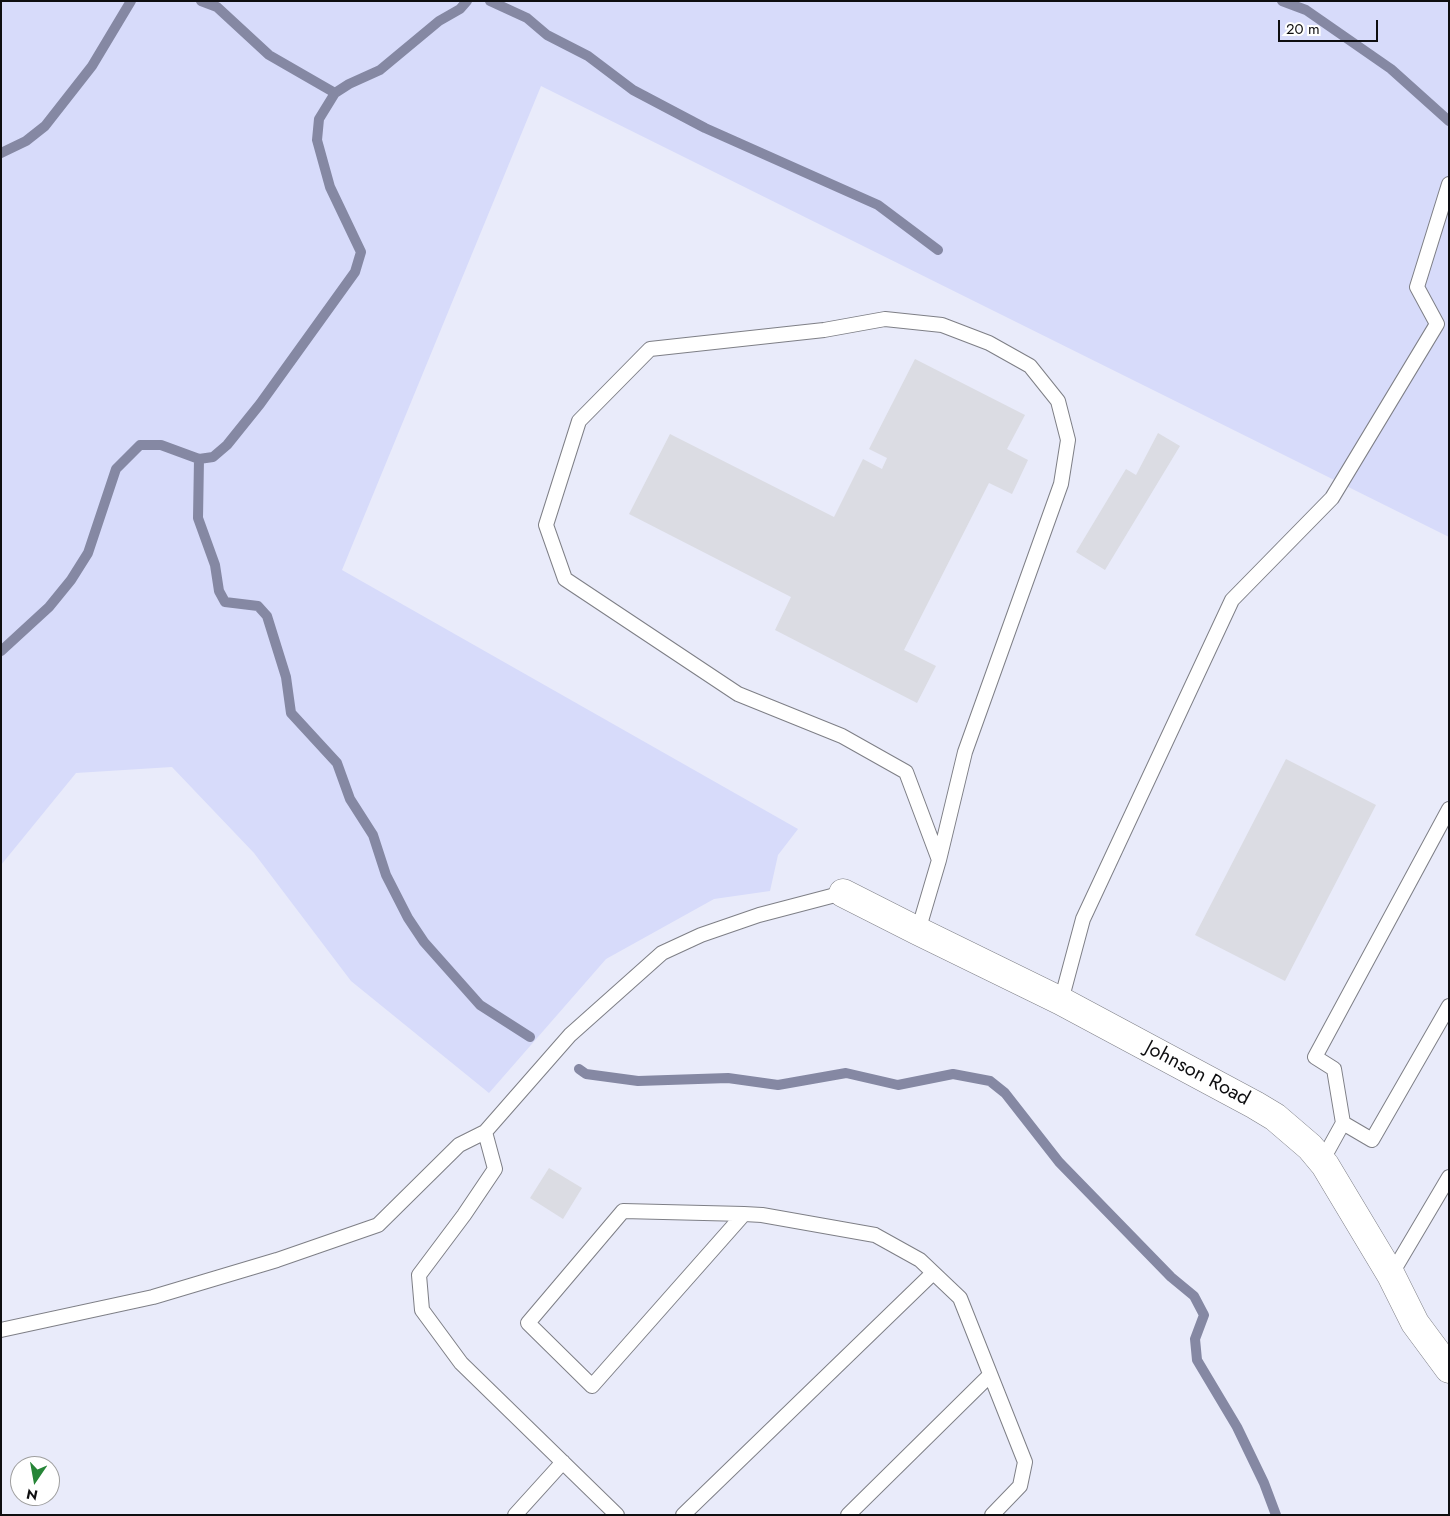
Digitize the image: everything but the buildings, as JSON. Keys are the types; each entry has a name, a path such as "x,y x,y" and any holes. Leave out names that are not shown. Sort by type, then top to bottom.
{"street":[{"name":"Johnson Road","path":"843,893 1061,1001 1275,1117 1303,1141 1322,1161 1391,1275 1415,1324 1449,1369"}],"lane":[{"path":"1061,1001 1082,919 1232,600 1332,498 1443,325 1417,287 1449,184"},
{"path":"918,931 939,860 965,752 1061,484 1068,440 1058,400 1030,366 989,343 942,325 885,319 824,330 650,349 579,421 546,525 565,579 738,694 842,736 906,772 939,860"},
{"path":"1322,1161 1343,1123 1334,1069 1314,1057 1449,809"},
{"path":"1,1330 154,1297 277,1260 378,1225 459,1145 485,1132 570,1035 662,953 701,935 759,915 843,893"},
{"path":"1343,1123 1372,1140 1449,1006"},
{"path":"485,1132 495,1169 464,1216 418,1275 422,1310 461,1363 618,1515"},
{"path":"1391,1275 1449,1177"},
{"path":"744,1214 592,1386 528,1323 623,1211 744,1214 762,1215 874,1235 920,1260 960,1298 1025,1462 1020,1486 992,1515"},
{"path":"683,1515 933,1273"},
{"path":"848,1515 990,1375"},
{"path":"515,1515 563,1462"}],"shaded area":[{"path":"1,1 1449,1 1449,537 541,86 342,570 798,829 778,855 770,891 714,899 606,959 489,1093 351,981 254,853 172,767 76,773 1,865"},
{"path":"1449,1 1449,1515 1,1515 1,107"}],"waterway":[{"path":"1,153 26,141 45,126 92,66 131,1"},
{"path":"201,1 217,7 269,55 335,93"},
{"path":"1,651 49,607 71,580 88,553 116,469 140,445 161,445 199,459 213,457 227,445 260,404 355,272 361,252 330,187 317,140 319,119 335,93 349,84 380,70 439,21 460,9 467,1"},
{"path":"490,1 527,18 547,35 588,56 633,90 705,128 878,205 938,250"},
{"path":"1282,1 1306,10 1391,69 1449,121"},
{"path":"199,459 198,518 215,565 219,591 225,602 258,606 267,616 286,677 291,713 337,763 350,799 373,835 386,875 408,918 424,942 480,1005 530,1037"},
{"path":"579,1069 586,1074 638,1081 728,1078 778,1085 846,1073 898,1085 953,1074 990,1081 1005,1093 1059,1162 1171,1277 1194,1296 1204,1315 1195,1339 1197,1360 1237,1427 1264,1483 1276,1515"}]}
